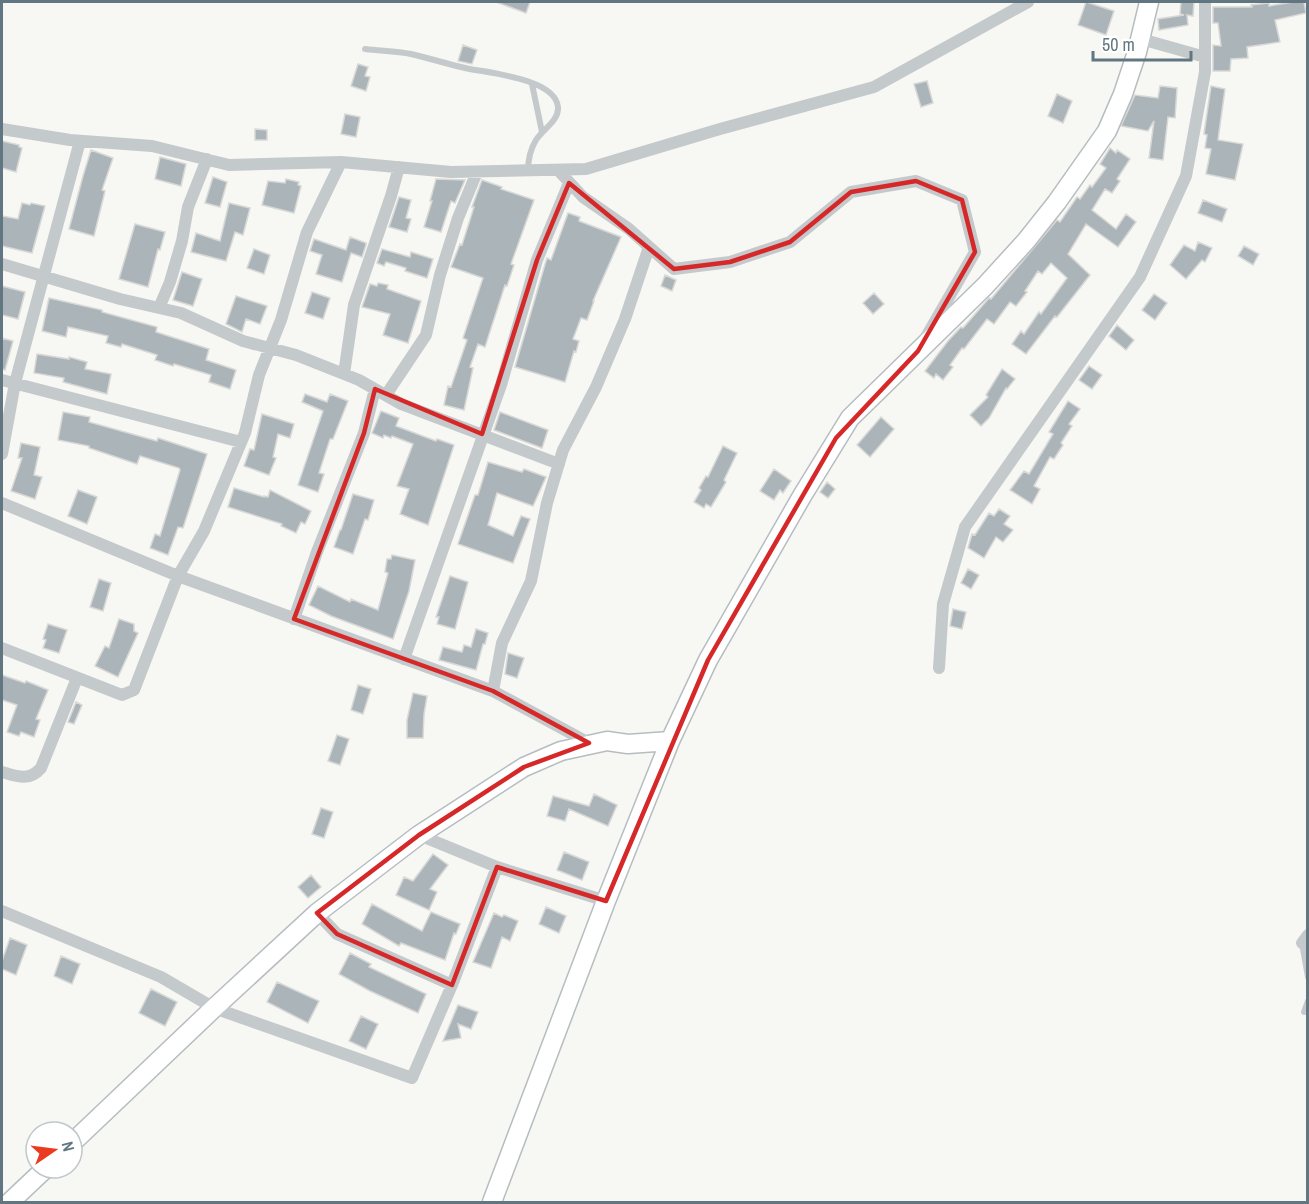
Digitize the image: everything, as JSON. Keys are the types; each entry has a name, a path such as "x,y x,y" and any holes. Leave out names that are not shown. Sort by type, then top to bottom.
{"main road":[{"path":"492,1203 606,901 670,741 708,660 836,438 850,418 985,286 1026,241 1083,165 1111,122 1123,94 1141,39 1149,2"},
{"path":"84,1132 317,914 419,835 524,766 561,751 589,743 607,741 628,744 670,741"},
{"path":"10,1203 34,1180"}],"street":[{"path":"2,129 80,141 152,146 229,165 341,162 451,172 586,169 874,87 1028,2"},
{"path":"939,668 944,604 965,527 1140,277 1186,176 1205,72 1205,2"},
{"path":"1141,39 1205,57"},
{"path":"2,454 15,383 80,141"},
{"path":"159,308 170,282 182,241 188,207 207,159"},
{"path":"2,648 122,695 134,690 178,576 204,531 241,442 260,375 271,348 307,232 341,162"},
{"path":"344,374 354,305 399,167"},
{"path":"558,170 583,197 629,229 674,269 730,262 790,242 851,192 916,181 962,200 975,252 918,351"},
{"path":"386,395 426,335 451,241 477,172"},
{"path":"404,659 501,385 537,260 569,183"},
{"path":"493,691 502,643 531,581 547,503 563,450 596,387 625,319 649,247"},
{"path":"2,264 120,299 181,313 243,341 296,355 344,374 401,404 559,464"},
{"path":"2,380 241,442"},
{"path":"294,619 363,433 375,389"},
{"path":"2,503 178,576 493,691 589,743"},
{"path":"2,772 27,777 33,776 41,768 77,678"},
{"path":"419,835 497,867 606,901"},
{"path":"2,911 161,978 214,1008 412,1078 452,985 497,867"},
{"path":"317,914 337,934 452,985"}],"lane":[{"path":"365,49 409,54 467,69 519,78 551,93 558,107 556,117 542,132 532,148 528,171"},
{"path":"532,84 542,132"},
{"path":"1305,939 1308,977"},
{"path":"1304,1012 1308,1001"}],"highlighted area":[{"path":"916,181 962,200 975,252 918,351 836,438 708,660 606,901 497,867 452,985 337,934 317,913 419,835 524,767 589,743 493,691 294,619 364,433 375,389 482,434 537,260 569,183 674,269 730,262 790,242 851,192"}],"building":[{"path":"496,2 530,2 526,13"},
{"path":"1086,2 1114,11 1106,35 1078,25"},
{"path":"1181,2 1194,2 1193,16 1187,15 1188,25 1159,30 1158,19 1184,15 1180,14"},
{"path":"1304,2 1306,13 1275,20 1280,42 1247,47 1248,58 1231,59 1230,71 1213,71 1213,45 1221,46 1218,23 1213,23 1213,7 1252,7 1251,5 1269,3 1269,6"},
{"path":"463,45 477,50 472,64 458,61"},
{"path":"358,64 368,67 365,76 370,77 366,91 351,86"},
{"path":"927,81 933,103 921,107 914,84"},
{"path":"1160,86 1177,88 1175,118 1168,117 1163,160 1149,158 1154,121 1148,131 1121,126 1135,95 1158,98"},
{"path":"1211,86 1225,89 1218,140 1243,144 1235,180 1206,174 1211,149 1205,148 1207,135 1204,134"},
{"path":"1057,94 1072,101 1063,123 1048,116"},
{"path":"345,114 360,117 356,137 341,134"},
{"path":"255,129 267,130 267,140 255,140"},
{"path":"2,141 19,145 22,148 16,172 2,168"},
{"path":"1110,148 1130,159 1117,179 1120,181 1112,193 1105,189 1092,210 1116,229 1126,214 1136,222 1118,247 1086,224 1068,254 1090,275 1026,354 1012,344 1021,331 1024,334 1039,312 1041,314 1067,278 1051,263 1042,274 1038,271 1025,291 1027,292 1016,306 1010,302 994,324 987,319 964,349 962,348 950,365 953,367 943,380 936,374 934,378 925,371 948,341 961,327 963,328 989,298 991,299 1057,220 1060,222 1077,197 1080,199 1090,185 1092,187 1106,168 1100,164"},
{"path":"91,150 113,158 102,190 105,191 94,236 69,229"},
{"path":"160,157 186,164 181,186 155,179"},
{"path":"213,177 227,182 220,207 205,203"},
{"path":"286,179 299,182 298,185 301,186 294,213 262,205 268,181 285,183"},
{"path":"436,179 465,180 455,203 451,201 441,232 424,227"},
{"path":"482,180 534,200 485,347 478,344 470,367 473,368 464,410 444,405 448,386 451,387 467,340 463,338 483,278 451,267 460,244 462,245"},
{"path":"399,197 411,200 406,218 411,219 407,232 389,227"},
{"path":"1203,200 1227,209 1222,222 1198,213"},
{"path":"22,203 45,206 32,253 2,246 2,216 18,219"},
{"path":"229,203 250,208 243,235 235,232 226,261 191,252 196,233 220,241"},
{"path":"568,213 580,217 579,221 621,237 587,320 581,318 573,339 579,341 565,382 515,367 547,258 551,260"},
{"path":"135,224 165,232 148,287 119,279"},
{"path":"350,237 366,245 362,257 351,253 342,282 316,274 322,255 310,251 314,239 346,250"},
{"path":"1198,242 1212,248 1205,262 1202,260 1186,279 1170,265 1184,245 1195,251"},
{"path":"1244,246 1259,254 1253,265 1238,256"},
{"path":"254,249 270,255 264,274 247,268"},
{"path":"382,249 410,257 411,252 433,259 427,278 386,262 384,266 377,263"},
{"path":"182,272 202,279 193,306 173,300"},
{"path":"665,275 676,280 672,291 661,286"},
{"path":"378,283 388,285 387,289 421,301 408,343 383,335 390,314 362,307 370,284 377,286"},
{"path":"2,286 25,292 18,319 2,315"},
{"path":"312,292 330,298 323,319 305,313"},
{"path":"874,293 884,304 873,314 863,303"},
{"path":"1154,294 1167,303 1155,320 1142,310"},
{"path":"236,296 267,306 260,324 246,319 242,332 226,324"},
{"path":"49,298 102,310 102,312 157,327 156,332 209,349 206,360 236,370 230,389 209,382 211,375 155,360 157,355 122,344 121,347 106,343 108,336 68,327 66,337 42,331"},
{"path":"1117,325 1134,340 1126,350 1109,336"},
{"path":"2,338 13,341 5,370 2,369"},
{"path":"37,354 69,359 69,357 87,362 85,369 111,374 107,394 63,382 64,378 34,373"},
{"path":"1089,366 1102,375 1092,389 1079,380"},
{"path":"1002,369 1015,379 1006,388 989,418 981,426 970,415 988,397 986,395"},
{"path":"305,394 327,402 330,394 348,401 333,439 330,439 319,473 324,474 318,492 298,485 323,411 302,402"},
{"path":"1068,401 1080,409 1069,424 1072,426 1061,443 1063,445 1054,459 1050,457 1034,486 1040,489 1032,504 1010,490 1024,471 1029,474 1053,434 1049,432"},
{"path":"381,411 399,418 396,426 436,441 437,439 454,445 428,525 400,514 409,489 397,486 413,444 392,436 391,438 384,435 383,438 372,433"},
{"path":"63,412 90,417 89,422 157,441 158,438 207,454 183,528 178,527 168,555 150,548 155,534 160,536 179,468 140,456 137,464 89,448 89,446 58,440"},
{"path":"500,412 548,430 542,448 494,430"},
{"path":"262,414 294,424 290,438 278,434 273,457 276,458 269,475 244,466 250,449 254,450"},
{"path":"881,417 894,429 870,457 857,445"},
{"path":"21,443 40,447 34,475 42,477 35,499 11,491 22,458 18,458"},
{"path":"723,446 737,453 724,480 726,482 711,507 706,504 704,508 694,502 701,490 699,488 706,476 708,477"},
{"path":"488,462 522,472 524,469 546,477 533,506 497,493 488,525 513,536 521,516 530,519 513,563 458,544 475,495 478,495"},
{"path":"774,469 791,481 783,493 780,490 774,500 760,491"},
{"path":"827,482 835,489 828,498 820,492"},
{"path":"234,488 264,497 268,497 270,490 311,511 305,524 301,522 296,533 281,526 282,524 228,507"},
{"path":"78,490 97,497 87,524 68,516"},
{"path":"353,494 374,500 353,554 334,547"},
{"path":"999,509 1010,516 1004,524 1013,530 1003,542 996,537 984,558 968,548 972,534 975,535 989,513 994,516"},
{"path":"392,555 415,560 409,591 393,639 331,616 309,605 318,586 350,602 351,599 378,610 388,573 385,572 387,559 391,559"},
{"path":"968,569 979,575 971,589 961,583"},
{"path":"450,576 468,582 455,629 437,624 439,617 436,617"},
{"path":"99,579 111,583 103,611 90,607"},
{"path":"953,609 966,612 962,629 950,626"},
{"path":"119,619 134,624 134,631 138,633 118,677 95,666 105,646 109,648"},
{"path":"48,624 67,630 59,653 43,648 46,640 43,639"},
{"path":"476,629 488,633 476,670 439,660 443,647 462,652 464,645 471,647"},
{"path":"508,653 524,658 517,678 505,674"},
{"path":"2,675 48,690 36,719 40,720 34,737 21,732 19,736 7,732 17,705 2,700"},
{"path":"358,685 371,689 363,714 351,710"},
{"path":"413,693 427,696 423,738 407,738 407,720"},
{"path":"76,702 82,705 74,724 68,722"},
{"path":"337,735 349,739 340,765 328,761"},
{"path":"594,794 617,805 608,826 569,809 565,821 547,816 553,796 589,806"},
{"path":"321,808 333,812 324,838 312,834"},
{"path":"564,852 589,862 582,880 557,870"},
{"path":"433,854 448,865 430,889 437,892 429,910 396,895 404,877 413,881"},
{"path":"311,875 321,887 308,898 298,887"},
{"path":"372,904 422,931 431,912 460,924 456,934 454,933 445,960 401,943 399,946 362,924"},
{"path":"546,907 566,916 559,933 539,924"},
{"path":"494,913 518,921 510,941 502,937 491,968 473,962"},
{"path":"10,938 27,945 16,975 2,969 2,961"},
{"path":"350,953 371,964 369,967 426,994 418,1013 339,974"},
{"path":"61,956 80,964 72,984 54,976"},
{"path":"277,982 319,1001 308,1023 267,1002"},
{"path":"151,989 177,1002 165,1026 139,1013"},
{"path":"458,1005 478,1012 471,1029 458,1024 461,1038 443,1041"},
{"path":"361,1016 378,1024 366,1049 349,1041"}]}
